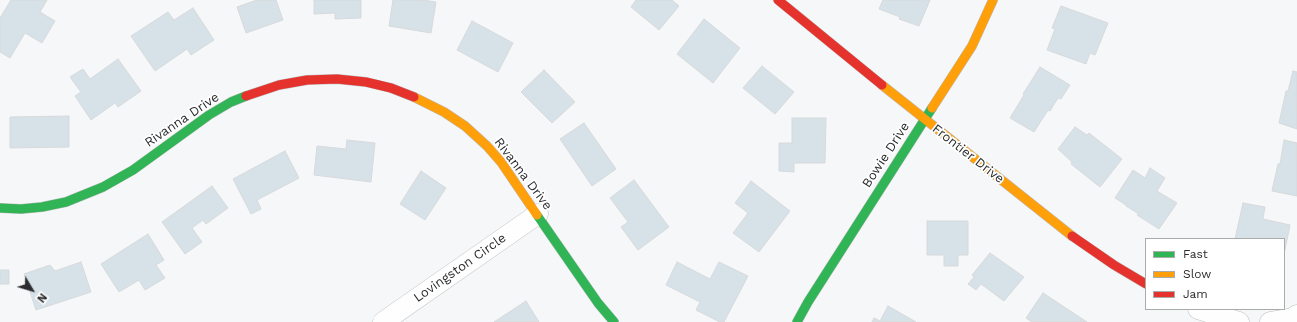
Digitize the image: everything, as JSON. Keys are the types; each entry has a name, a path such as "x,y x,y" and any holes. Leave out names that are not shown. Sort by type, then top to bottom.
{"street":[{"name":"Frontier Drive","path":"778,0 925,120 1081,243 1145,283"},
{"name":"Bowie Drive","path":"798,322 808,302 972,46 993,0"},
{"name":"Rivanna Drive","path":"0,208 21,209 42,207 66,202 103,187 133,170 209,115 231,102 254,93 279,85 307,80 336,79 366,82 391,88 418,98 444,112 465,126 487,146 501,162 538,214 598,304 614,322"},
{"name":"Lovingston Circle","path":"383,322 538,214"},
{"path":"1201,310 1239,322"},
{"path":"1270,322 1294,319"}],"building":[{"path":"11,0 47,0 40,12 55,21 42,43 25,33 10,58 0,52 0,18"},
{"path":"257,0 276,0 283,20 246,33 237,7"},
{"path":"314,0 361,0 361,18 335,19 335,13 314,14"},
{"path":"393,0 423,0 436,2 431,33 389,26"},
{"path":"636,0 672,0 679,6 659,30 631,7"},
{"path":"883,0 930,0 919,26 899,19 900,17 879,9"},
{"path":"1061,6 1108,23 1095,55 1090,53 1086,64 1047,50 1055,29 1052,28"},
{"path":"193,8 214,40 191,55 187,49 155,71 131,36 168,12 174,20"},
{"path":"704,19 740,48 713,83 677,54"},
{"path":"472,21 513,43 498,72 457,50"},
{"path":"118,59 141,91 118,107 115,103 91,120 75,96 81,92 70,77 83,69 90,79"},
{"path":"762,66 794,92 775,114 743,88"},
{"path":"1040,67 1070,85 1061,99 1058,98 1050,111 1048,110 1034,132 1010,118"},
{"path":"544,70 575,102 552,123 521,92"},
{"path":"1293,71 1297,72 1297,129 1279,123 1286,91 1288,91"},
{"path":"69,116 69,147 10,148 10,117"},
{"path":"792,118 826,118 825,163 794,163 794,172 779,171 779,143 792,143"},
{"path":"584,123 616,169 592,186 560,139"},
{"path":"1075,127 1087,135 1089,133 1122,159 1100,187 1071,164 1072,162 1058,149"},
{"path":"347,140 375,143 371,182 314,175 317,146 346,149"},
{"path":"1284,140 1297,143 1297,196 1272,191 1278,164 1280,164"},
{"path":"285,151 299,178 257,200 261,209 251,214 233,179"},
{"path":"1150,168 1165,178 1157,191 1177,203 1159,229 1137,215 1139,214 1115,198 1133,170 1145,178"},
{"path":"421,171 446,188 425,220 400,204"},
{"path":"634,180 669,227 638,250 621,227 628,222 610,198"},
{"path":"751,181 790,211 759,252 733,233 748,213 735,203"},
{"path":"212,186 228,208 206,224 203,220 192,228 202,242 185,254 162,222"},
{"path":"1243,203 1265,207 1263,219 1290,225 1285,250 1285,238 1235,238"},
{"path":"927,221 968,221 968,255 958,255 958,266 944,266 944,255 927,255"},
{"path":"148,234 164,260 156,265 165,278 145,290 139,280 119,292 101,264"},
{"path":"990,253 1024,277 1004,301 981,284 976,290 968,284 974,277 972,275"},
{"path":"81,262 91,292 36,310 24,274 50,265 55,271"},
{"path":"677,262 710,279 719,262 748,276 724,322 720,322 696,310 700,302 666,285"},
{"path":"0,270 9,270 9,284 0,284"},
{"path":"1043,293 1087,322 1032,322 1026,318"},
{"path":"526,301 539,322 494,322"},
{"path":"888,306 916,322 872,322 874,318 880,321"}],"traffic: fast":[{"path":"0,208 21,209 42,207 66,202 103,187 133,170 209,115 231,102 246,96"},
{"path":"797,322 808,302 932,108"},
{"path":"537,215 598,303 614,322"}],"traffic: slow":[{"path":"932,108 972,46 993,0"},
{"path":"882,85 1072,236"},
{"path":"414,97 444,112 465,126 487,146 501,162 537,215"}],"traffic: jam":[{"path":"778,0 882,85"},
{"path":"246,96 279,85 307,80 337,79 366,82 391,88 414,97"},
{"path":"1072,236 1114,265 1145,283"}]}
